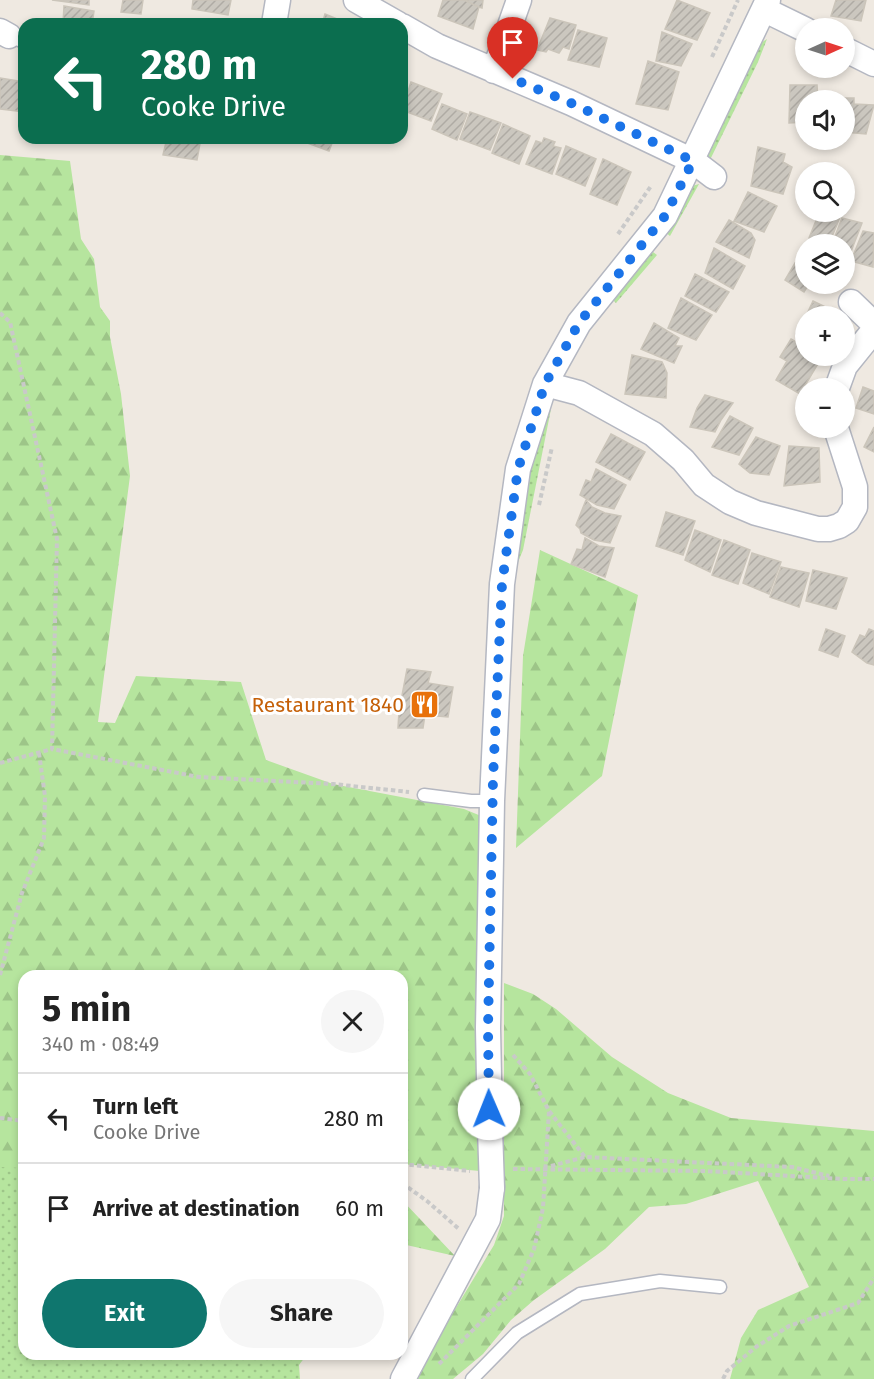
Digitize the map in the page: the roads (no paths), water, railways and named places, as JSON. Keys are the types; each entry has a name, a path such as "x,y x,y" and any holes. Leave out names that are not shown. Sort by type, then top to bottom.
{"street":[{"path":"275,18 278,0"},
{"path":"356,0 388,18"},
{"path":"494,71 519,0"},
{"path":"403,1379 488,1219 486,1179 490,1129 488,1028 492,801 502,584 518,469 545,384 579,323 665,216 766,5 795,23"},
{"path":"408,29 437,46 571,103 693,161 714,177"},
{"path":"855,55 874,64"},
{"path":"851,302 874,324"},
{"path":"841,378 845,366 874,330"},
{"path":"545,384 579,393 652,434 683,460 705,485 730,502 756,513 818,529 839,526 847,521 855,507 855,487 839,438"}],"lane":[{"path":"424,795 471,801 492,801"},
{"path":"472,1379 517,1333 580,1294 660,1281 720,1287"}],"place":[{"name":"Restaurant 1840","path":"425,705"}]}
